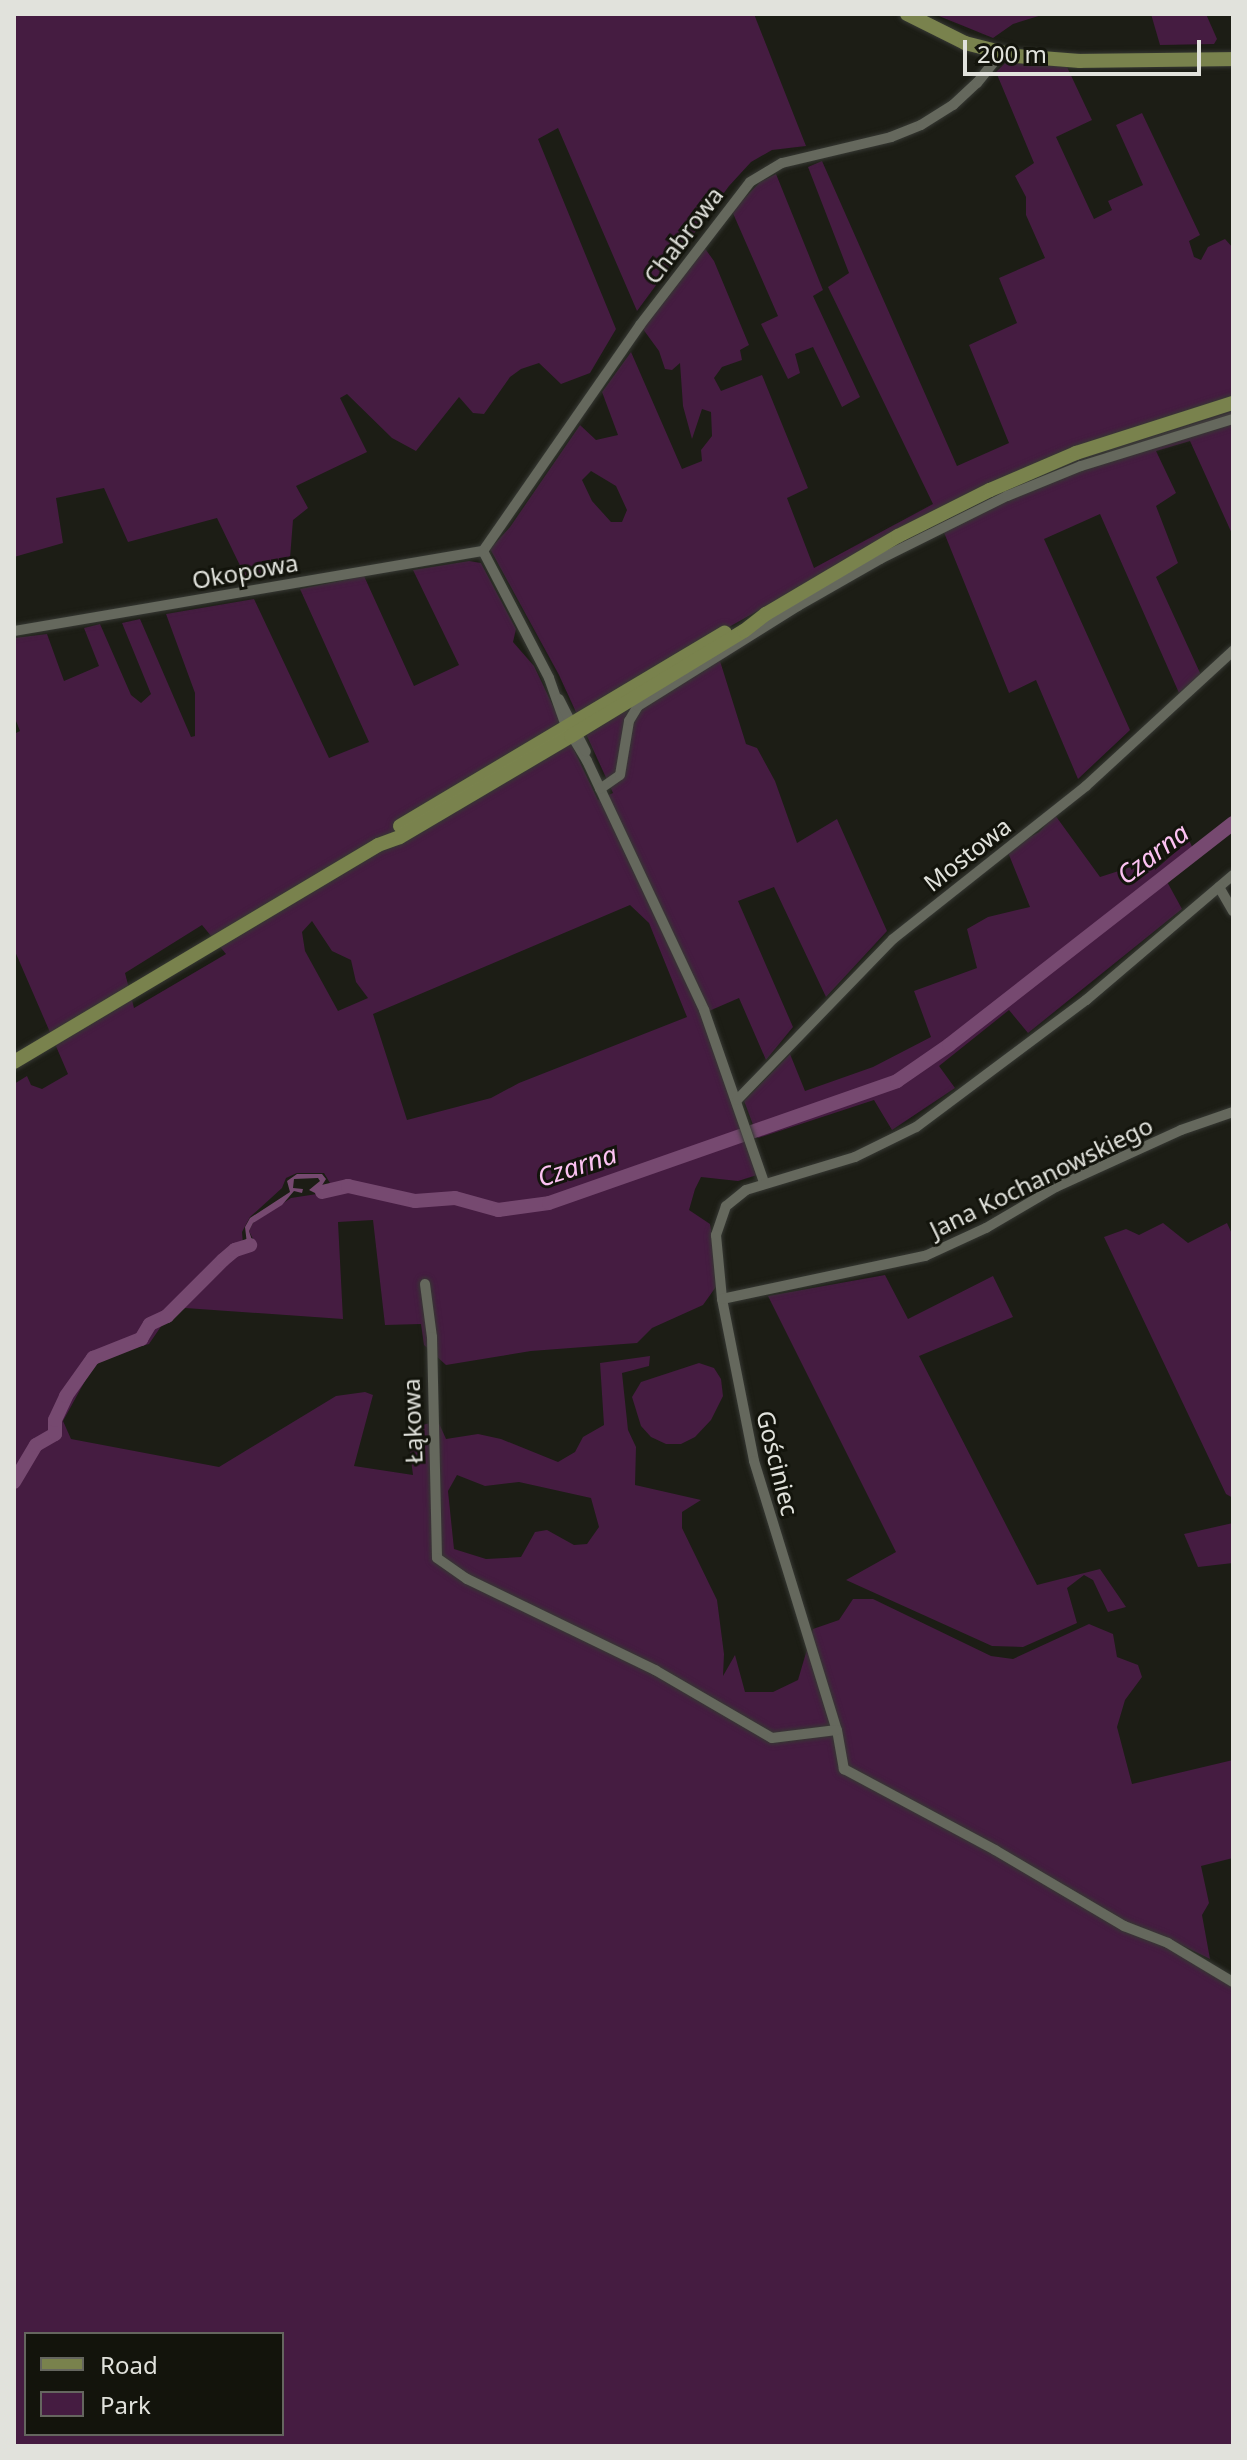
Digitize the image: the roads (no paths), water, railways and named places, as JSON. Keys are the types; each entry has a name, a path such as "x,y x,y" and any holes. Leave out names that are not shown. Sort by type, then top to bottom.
{"main road":[{"path":"907,14 944,34 1001,53 1080,61 1233,59"},
{"path":"14,1062 378,845 390,833 435,803 744,631 766,614 898,536 990,490 1120,437 1233,403"}],"street":[{"name":"Chabrowa","path":"483,551 640,325 750,182 782,163 891,137 921,125 953,105 977,83 1001,53"},
{"path":"600,789 620,775 629,721 638,706 798,606 880,559 1007,496 1081,466 1233,419"},
{"name":"Okopowa","path":"14,631 483,551"},
{"path":"483,551 557,697 704,1010 764,1182"},
{"name":"Mostowa","path":"737,1100 893,939 1086,786 1233,651"},
{"name":"Gościniec","path":"1233,875 1086,1000 916,1127 855,1157 764,1182 737,1195 718,1223 716,1245 722,1299 754,1461 837,1730 844,1769 1051,1881 1124,1926 1168,1943 1233,1982"},
{"path":"1219,887 1233,911"},
{"name":"Jana Kochanowskiego","path":"722,1299 925,1256 986,1228 1056,1187 1181,1130 1233,1112"},
{"name":"Łąkowa","path":"425,1284 432,1337 437,1558 467,1579 655,1670 772,1738 837,1730"}],"waterway":[{"path":"1107,452 1233,413"},
{"name":"Czarna","path":"322,1192 348,1186 415,1201 455,1198 498,1210 549,1203 897,1081 949,1045 1233,823"},
{"name":"Czarna","path":"14,1482 36,1445 55,1434 55,1420 66,1396 93,1358 141,1339 150,1324 167,1316 223,1260 235,1250 250,1245"}]}
